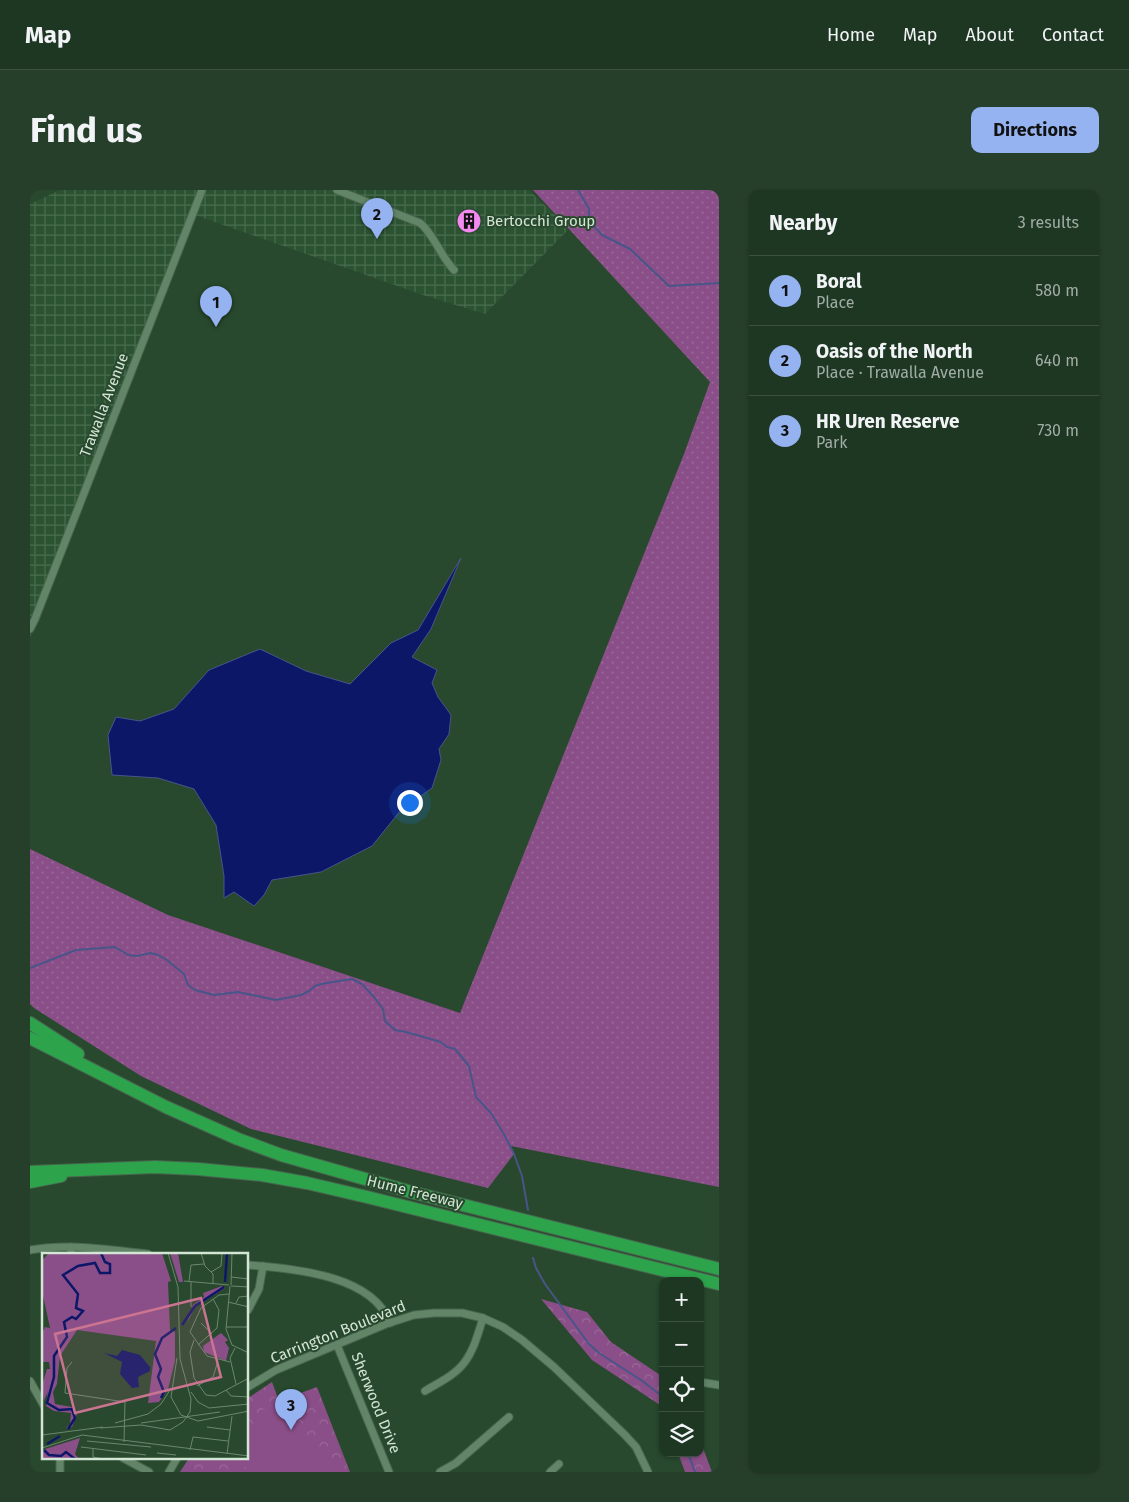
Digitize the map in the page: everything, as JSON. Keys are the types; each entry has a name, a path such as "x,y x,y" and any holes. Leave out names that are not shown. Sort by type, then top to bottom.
{"highway":[{"path":"30,1023 166,1107"},
{"path":"30,1038 166,1107"},
{"name":"Hume Freeway","path":"166,1107 238,1140 314,1165 420,1194 719,1269"},
{"name":"Hume Freeway","path":"98,1170 178,1168 237,1172 284,1179 367,1197 719,1284"},
{"path":"30,1172 98,1170"},
{"path":"30,1182 98,1170"}],"street":[{"name":"Trawalla Avenue","path":"30,629 202,190"},
{"path":"337,190 420,223 454,270"},
{"path":"30,1250 49,1247 129,1253"},
{"path":"249,1264 295,1269 327,1277 358,1288 373,1298 381,1308 388,1324"},
{"path":"249,1308 259,1289 263,1266"},
{"name":"Carrington Boulevard","path":"249,1386 276,1370 414,1315 434,1312 462,1313 483,1318 503,1327 554,1367 625,1435 636,1448 648,1472"},
{"path":"425,1391 448,1377 464,1364 474,1346 483,1318"},
{"name":"Sherwood Drive","path":"338,1345 389,1472"},
{"path":"30,1381 42,1402"},
{"path":"704,1383 719,1385"},
{"path":"440,1472 456,1463 509,1417"},
{"path":"127,1460 149,1472"},
{"path":"169,1472 176,1460"},
{"path":"550,1472 559,1464"}],"shaded area":[{"path":"60,190 529,190 569,229 485,314 423,295 192,214 30,638 30,204"},
{"path":"461,558 431,629 412,657 437,670 432,683 438,697 451,715 449,734 439,749 441,760 432,788 401,810 372,846 321,872 272,880 264,895 254,906 234,892 224,898 224,876 216,825 194,789 158,778 112,775 108,735 116,717 140,721 174,709 209,670 260,649 306,671 350,684 391,643 418,630"}],"green space":[{"path":"533,190 719,190 719,1187 511,1146 514,1154 488,1188 251,1129 141,1076 30,1004 30,849 168,915 460,1013 684,454 710,382"},
{"path":"541,1299 587,1312 611,1342 659,1374 659,1404 592,1360"},
{"path":"272,1382 279,1401 317,1387 350,1472 180,1472 188,1460 249,1460 249,1397"},
{"path":"263,1409 345,1470 343,1472 252,1472 236,1460 249,1460 249,1429"},
{"path":"704,1451 712,1472 685,1472 679,1457 704,1457"}],"waterway":[{"path":"578,190 589,209 589,221 602,235 630,249 669,286 719,283"},
{"path":"30,968 76,950 115,947 128,955 137,956 151,953 158,955 184,974 188,985 195,990 214,995 238,992 276,1000 301,995 321,984 352,979 362,984 374,997 383,1009 385,1021 395,1030 441,1042 447,1047 455,1049 469,1066 476,1097 491,1113 514,1154 522,1176 528,1210"},
{"path":"533,1258 545,1284 589,1344 599,1353 659,1394"},
{"path":"689,1457 695,1472"}],"place":[{"name":"Bertocchi Group","path":"469,221"},
{"name":"Oasis of the North","path":"377,239"},
{"name":"Boral","path":"216,327"},
{"name":"HR Uren Reserve","path":"291,1430"}]}
